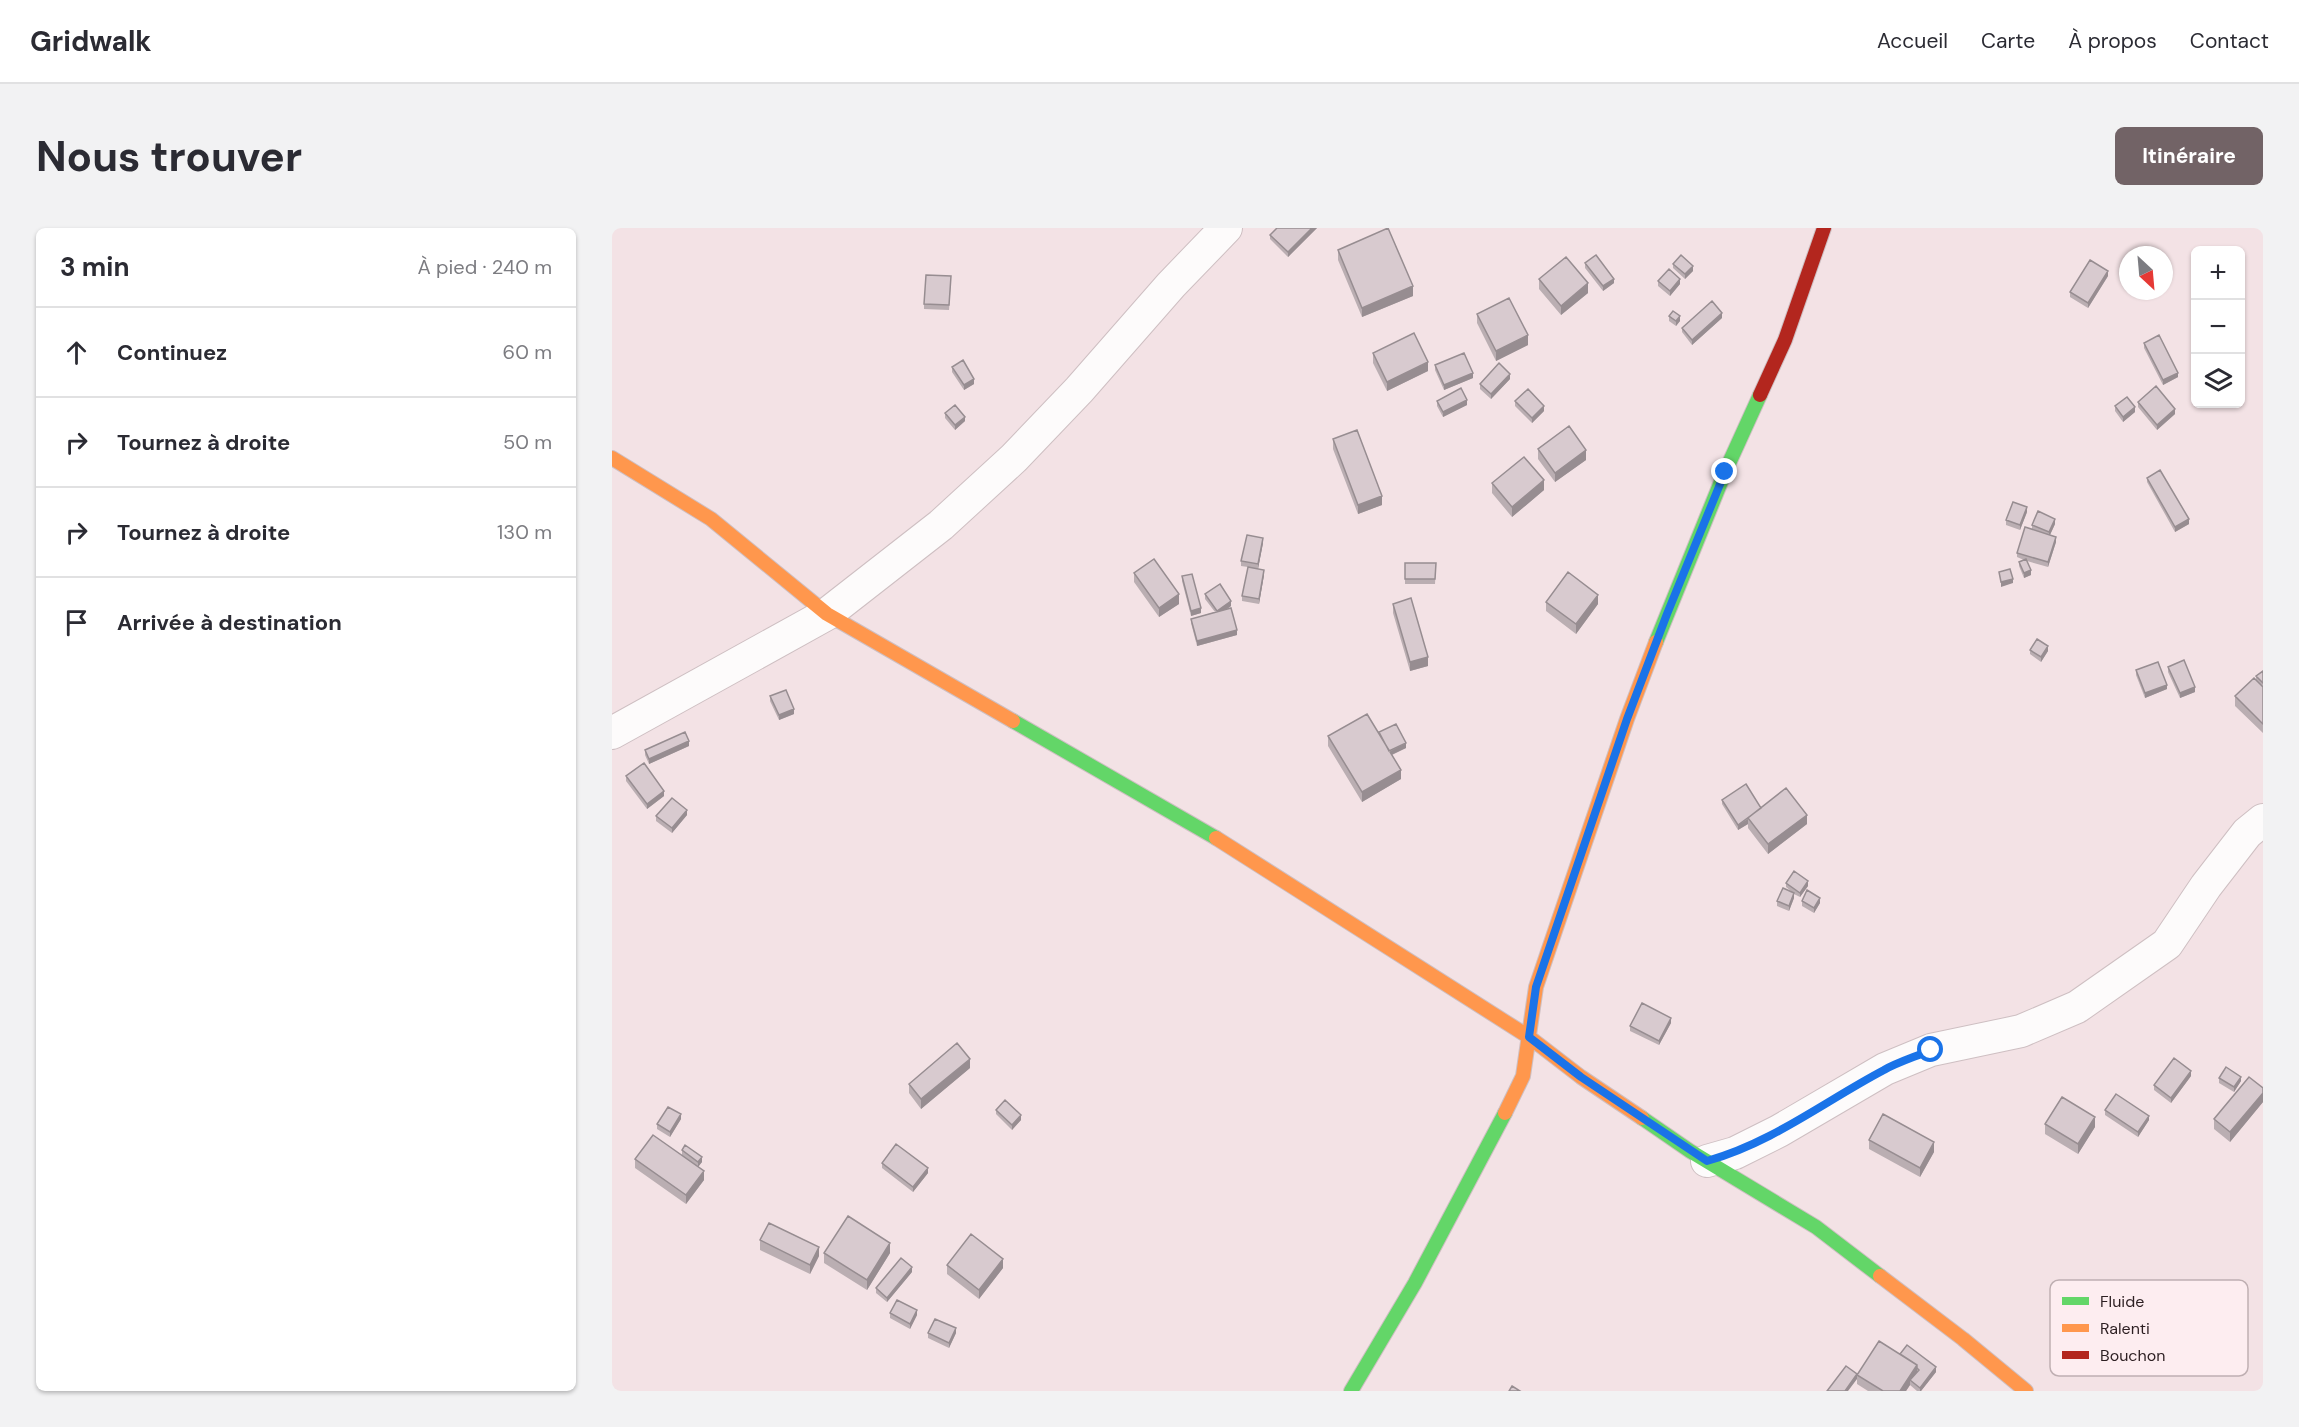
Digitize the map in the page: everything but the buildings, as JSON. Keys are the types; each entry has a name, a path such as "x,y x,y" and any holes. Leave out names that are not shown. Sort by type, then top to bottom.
{"street":[{"path":"612,733 827,614 941,525 1014,458 1079,390 1171,285 1226,228"},
{"path":"1351,1391 1415,1283 1490,1145 1522,1076 1536,987 1627,719 1725,472 1785,340 1824,228"},
{"path":"612,458 711,519 827,614 1219,840 1529,1037 1581,1077 1707,1161 1816,1227 2026,1391"},
{"path":"1707,1161 1735,1153 1779,1131 1886,1069 1931,1050 2021,1031 2077,1007 2167,944 2206,886 2247,833 2263,820"}],"traffic: fast":[{"path":"1656,642 1725,472 1760,395"},
{"path":"1013,721 1216,838"},
{"path":"1351,1391 1415,1283 1505,1113"},
{"path":"1642,1118 1690,1151 1816,1227 1880,1276"}],"traffic: slow":[{"path":"612,458 711,519 827,614 1013,721"},
{"path":"1505,1113 1523,1076 1536,987 1627,719 1656,642"},
{"path":"1216,838 1529,1037 1581,1077 1642,1118"},
{"path":"1880,1276 1963,1339 2026,1391"}],"traffic: jam":[{"path":"1760,395 1785,340 1824,228"}],"route":[{"path":"1725,472 1627,719 1536,987 1529,1037 1581,1077 1707,1161 1735,1153 1779,1131 1886,1069 1931,1050"}]}
